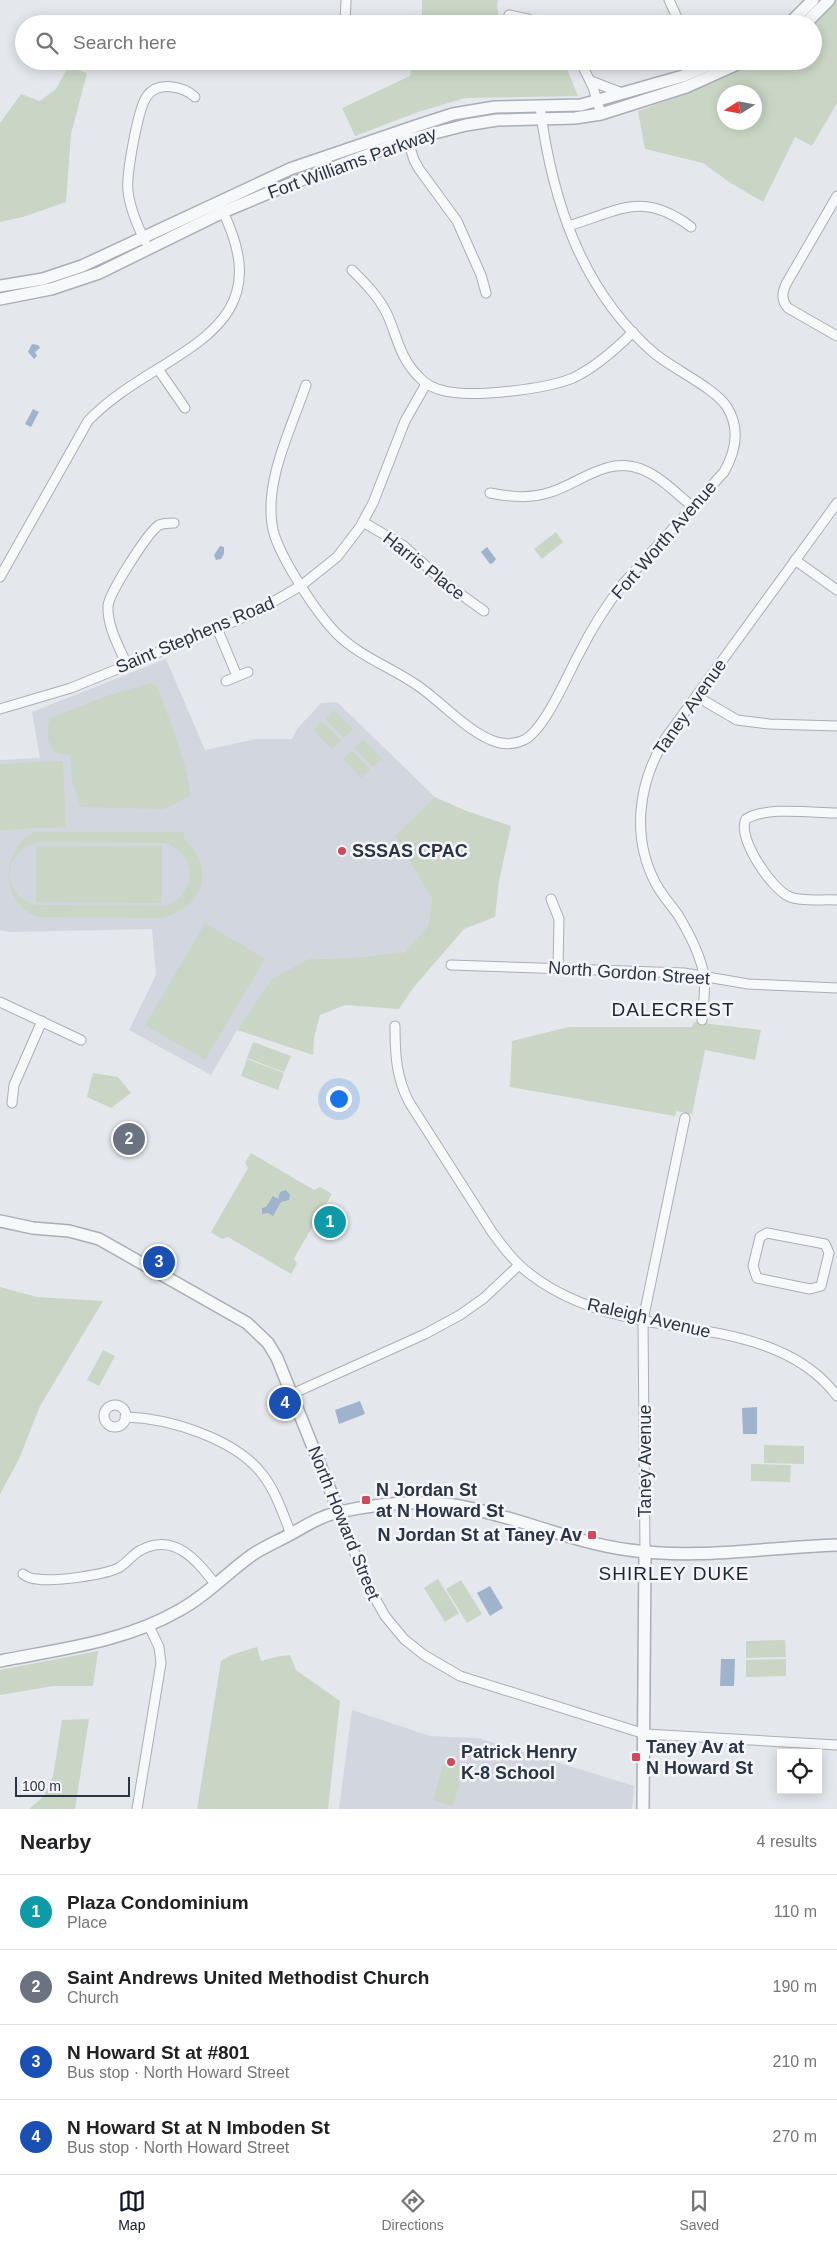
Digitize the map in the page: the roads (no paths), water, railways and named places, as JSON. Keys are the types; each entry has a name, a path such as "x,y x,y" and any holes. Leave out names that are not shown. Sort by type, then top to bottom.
{"street":[{"path":"345,15 346,0"},
{"path":"669,0 676,15"},
{"path":"798,15 813,0"},
{"path":"814,15 829,0"},
{"path":"585,70 591,80 601,114"},
{"name":"Fort Williams Parkway","path":"0,286 43,279 73,270 102,258 143,236 220,207 285,186 453,114 486,108 580,105 625,94 701,70"},
{"name":"Fort Williams Parkway","path":"406,135 497,120 542,120 601,114 686,88 701,70"},
{"path":"591,80 625,94"},
{"path":"149,248 133,216 127,188 133,148 143,105 147,96 154,91 165,88 184,89 195,97"},
{"name":"Fort Worth Avenue","path":"306,385 278,464 271,500 272,520 277,542 302,585 328,623 356,649 420,687 478,733 492,741 512,744 530,737 538,728 609,603 622,585 693,507 729,464 734,447 735,424 727,407 716,395 663,360 633,332 611,308 590,276 568,226 549,165 540,107"},
{"path":"406,135 419,168 457,221 481,275 486,292"},
{"path":"837,196 786,284 783,299 788,308 837,336"},
{"path":"568,226 627,206 645,205 658,208 691,227"},
{"path":"0,577 88,421 105,406 206,336 226,315 235,300 240,279 239,258 229,223 220,207"},
{"name":"Fort Williams Parkway","path":"0,299 70,284 99,273 149,248 220,207"},
{"path":"352,270 380,300 403,358 426,384 445,391 460,393 485,392 557,383 593,366 633,332"},
{"path":"158,369 185,408"},
{"name":"Saint Stephens Road","path":"0,709 71,688 271,604 302,585 344,550 363,522 373,503 405,422 426,384"},
{"path":"490,493 521,498 543,495 593,471 626,466 639,468 652,474 693,507"},
{"name":"Taney Avenue","path":"702,1020 704,976 688,932 656,885 643,848 640,823 645,783 664,739 837,503"},
{"name":"Harris Place","path":"363,522 404,546 445,583 484,612"},
{"path":"127,664 110,622 109,600 124,573 152,532 159,525 174,523"},
{"path":"795,560 837,590"},
{"path":"217,628 237,676"},
{"path":"226,681 248,672"},
{"path":"696,696 737,720 762,724 837,726"},
{"path":"837,814 768,813 753,815 744,824 748,843 769,879 779,891 793,898 837,900"},
{"path":"551,899 559,919 558,968"},
{"name":"North Gordon Street","path":"451,965 558,968 704,976 748,984 837,988"},
{"path":"0,1002 81,1040"},
{"path":"12,1103 14,1085 42,1021"},
{"name":"Raleigh Avenue","path":"395,1026 396,1061 404,1092 431,1139 484,1220 520,1265 555,1291 585,1305 643,1320 746,1340 789,1355 815,1373 837,1396"},
{"name":"Taney Avenue","path":"643,1809 645,1552 643,1320 685,1118"},
{"name":"North Howard Street","path":"0,1222 32,1228 69,1231 97,1239 240,1318 255,1330 273,1351 292,1394 366,1582 380,1610 404,1639 433,1662 475,1682 645,1734 837,1745"},
{"path":"766,1233 825,1244 829,1249 832,1261 823,1282 814,1289 759,1278 754,1271 760,1237 766,1233"},
{"path":"292,1394 425,1334 460,1315 484,1298 520,1265"},
{"path":"125,1417 148,1418 170,1423 207,1437 243,1454 268,1482 291,1534"},
{"path":"0,1661 113,1638 149,1626 180,1610 216,1585 254,1554 314,1521 339,1512 400,1503 451,1505 494,1514 579,1540 645,1552 713,1555 837,1545"},
{"path":"23,1574 37,1580 48,1580 104,1572 122,1566 140,1550 160,1544 175,1547 189,1554 216,1585"},
{"path":"137,1809 161,1663 159,1647 149,1626"}],"water":[{"path":"32,344 38,345 40,348 35,352 37,356 34,359 28,352"},
{"path":"33,409 39,412 31,427 25,424"},
{"path":"220,546 224,547 224,554 221,559 216,560 214,555"},
{"path":"487,547 496,559 490,564 481,552"},
{"path":"286,1190 290,1195 289,1200 281,1202 273,1216 268,1213 262,1214 262,1208 266,1207 273,1196 278,1199 280,1192"},
{"path":"360,1401 365,1414 339,1424 335,1410"},
{"path":"757,1407 757,1434 743,1434 742,1408"},
{"path":"490,1586 503,1608 490,1616 477,1593"},
{"path":"721,1659 735,1659 734,1686 720,1686"}],"place":[{"name":"SSSAS CPAC","path":"342,851"},
{"name":"Saint Andrews United Methodist Church","path":"129,1139"},
{"name":"Plaza Condominium","path":"330,1222"},
{"name":"N Howard St at #801","path":"159,1262"},
{"name":"N Howard St at N Imboden St","path":"285,1403"},
{"name":"N Jordan St at N Howard St","path":"366,1500"},
{"name":"N Jordan St at Taney Av","path":"592,1535"},
{"name":"Taney Av at N Howard St","path":"636,1757"},
{"name":"Patrick Henry K-8 School","path":"451,1762"}],"district":[{"name":"DALECREST","path":"673,1009"},
{"name":"SHIRLEY DUKE","path":"674,1573"}]}
